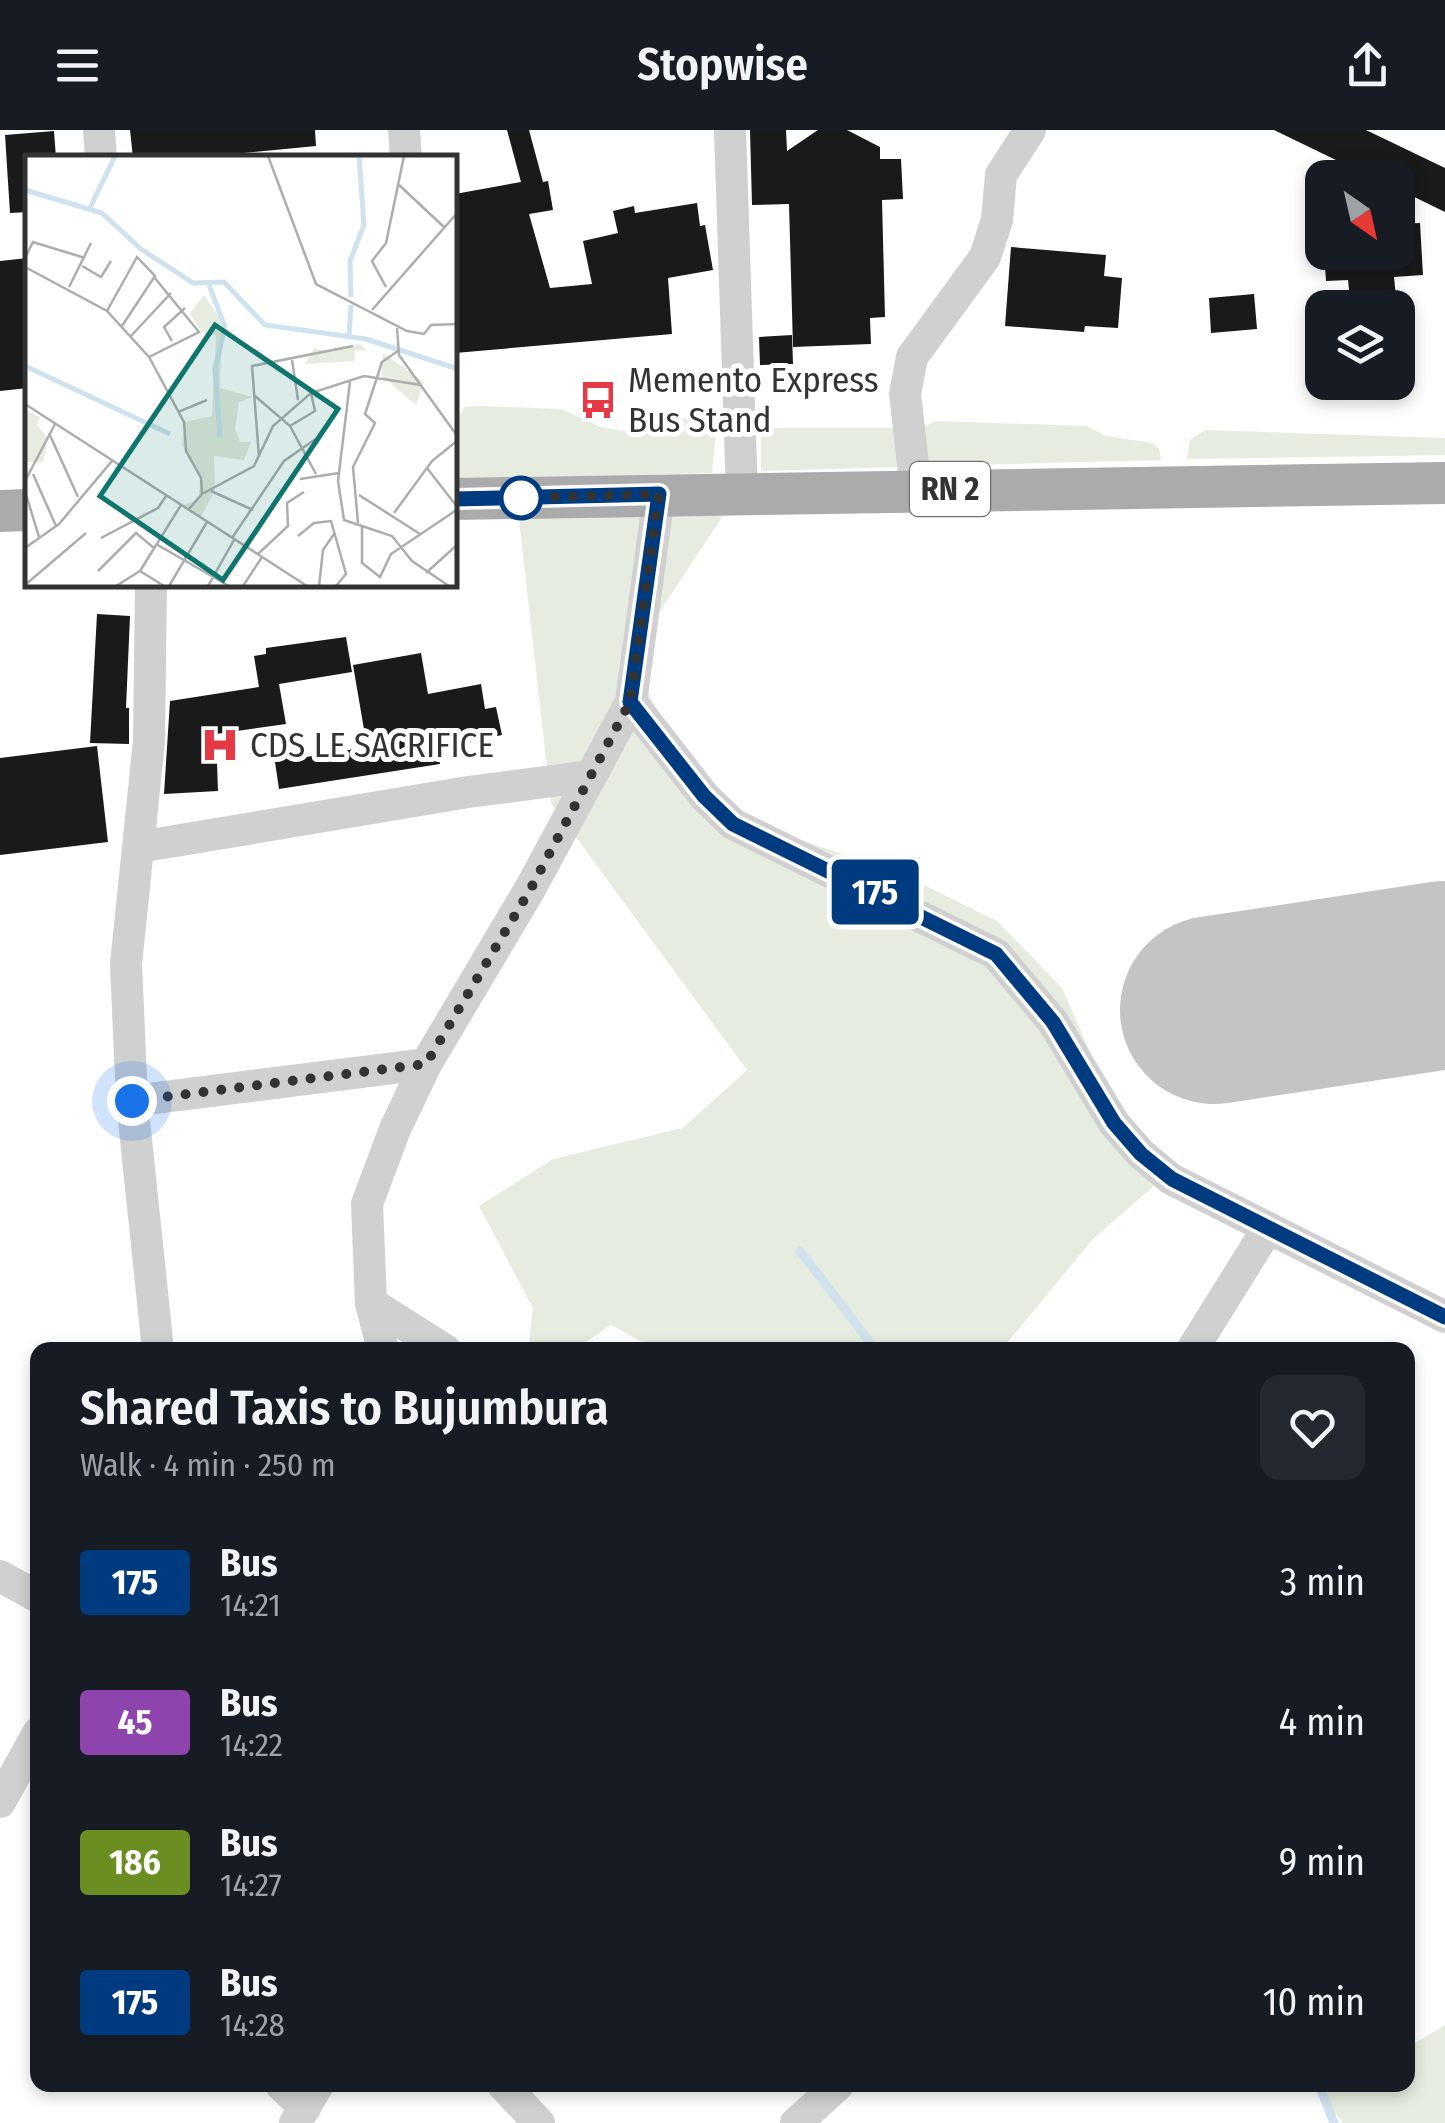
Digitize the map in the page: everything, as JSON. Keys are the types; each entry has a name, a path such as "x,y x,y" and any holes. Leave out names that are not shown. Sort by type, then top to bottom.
{"main road":[{"name":"RN 2","path":"458,499 1445,482"},
{"path":"0,512 25,510"}],"street":[{"path":"99,130 100,155"},
{"path":"404,130 406,155"},
{"path":"730,130 742,495"},
{"path":"916,490 905,394 912,356 984,256 998,220 1001,175 1030,130"},
{"path":"381,1342 371,1303 366,1204 426,1064 530,890 630,702 659,494"},
{"path":"152,588 149,741 126,964 132,1101 157,1342"},
{"path":"630,702 704,796 733,824 996,954 1053,1022 1114,1123 1141,1154 1172,1179 1445,1317"},
{"path":"140,847 468,792 590,776"},
{"path":"132,1101 426,1064"},
{"path":"1197,1342 1268,1228"},
{"path":"371,1303 432,1342"},
{"path":"0,1576 30,1593"},
{"path":"0,1802 30,1748"},
{"path":"510,2092 539,2123"},
{"path":"796,2123 830,2092"}],"shaded area":[{"path":"465,407 562,409 600,427 642,434 656,434 699,410 711,411 717,419 712,473 458,481 458,418"},
{"path":"935,421 1086,426 1106,436 1153,443 1161,460 925,466 922,428"},
{"path":"761,428 896,428 900,467 761,471"},
{"path":"1205,430 1445,438 1445,455 1187,459 1190,440"},
{"path":"728,508 637,646 640,675 682,762 736,818 904,875 997,921 1062,988 1107,1091 1156,1184 1093,1239 1008,1342 643,1342 611,1325 586,1342 529,1342 533,1308 479,1206 553,1159 683,1128 747,1070 551,803 518,510"},
{"path":"1445,2025 1445,2123 1343,2123 1321,2096 1320,2092 1415,2092 1415,2043"}],"building":[{"path":"130,130 315,130 316,146 234,155 133,155"},
{"path":"507,130 529,130 543,182 548,181 553,210 529,214 550,288 592,284 583,241 618,233 613,211 634,206 635,213 697,203 713,270 668,278 672,334 458,353 458,193 521,182"},
{"path":"750,130 786,130 787,151 818,130 847,130 880,147 880,159 901,159 903,199 882,200 885,317 870,318 871,344 793,347 789,204 752,205"},
{"path":"1274,130 1366,130 1445,168 1445,212 1415,197 1415,160 1336,160"},
{"path":"54,131 56,155 25,155 25,212 10,213 5,135"},
{"path":"1415,223 1420,223 1423,275 1394,277 1395,290 1349,290 1348,280 1326,281 1325,270 1415,270"},
{"path":"1011,247 1106,255 1104,276 1122,278 1118,328 1085,326 1084,332 1005,326"},
{"path":"25,258 25,388 0,391 0,261"},
{"path":"1254,294 1257,329 1211,333 1209,298"},
{"path":"792,335 793,364 760,365 759,337"},
{"path":"97,614 130,616 126,708 129,744 90,743"},
{"path":"346,637 352,672 279,684 286,724 216,734 218,791 164,794 170,701 259,687 254,656 266,654 266,648"},
{"path":"421,653 428,694 481,684 485,709 496,707 502,735 437,748 440,764 279,789 271,735 302,730 306,757 367,747 353,665"},
{"path":"97,746 108,842 0,855 0,758"}],"waterway":[{"path":"800,1251 870,1342"},
{"path":"1322,2092 1334,2123"}],"runway":[{"path":"1214,1010 1445,975"}],"bus line":[{"name":"175","path":"458,499 659,494 630,702 704,796 733,824 996,954 1053,1022 1114,1123 1141,1154 1172,1179 1445,1317"}],"place":[{"name":"Memento Express Bus Stand","path":"598,400"},
{"name":"CDS LE SACRIFICE","path":"220,745"}],"route":[{"path":"132,1101 426,1064 530,890 630,702 659,494 521,498"}]}
